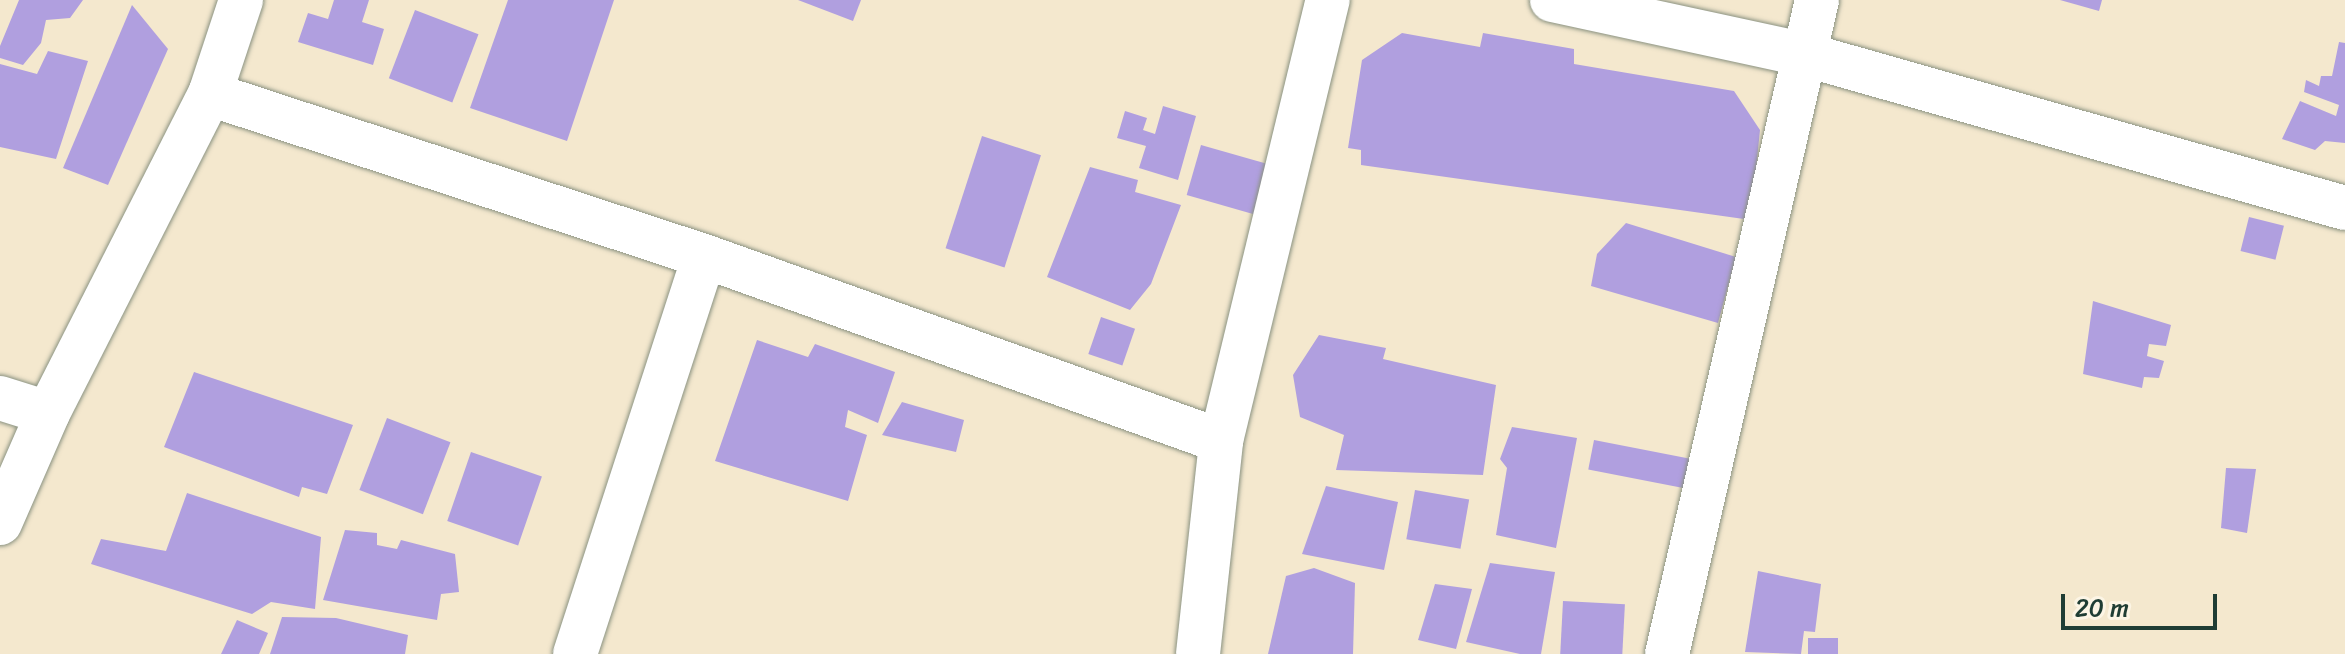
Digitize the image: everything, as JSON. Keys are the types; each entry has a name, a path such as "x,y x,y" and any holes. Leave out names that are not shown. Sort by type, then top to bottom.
{"street":[{"path":"0,523 48,413 210,94 241,0"},
{"path":"1198,654 1221,441 1328,0"},
{"path":"1552,0 1807,55 2345,208"},
{"path":"1667,654 1807,55 1817,0"},
{"path":"210,94 704,256 1221,441"},
{"path":"575,654 704,256"},
{"path":"0,398 48,413"}],"building":[{"path":"19,0 83,0 70,18 46,20 41,43 23,65 0,58 0,46"},
{"path":"334,0 369,0 362,22 384,29 373,65 298,42 308,13 328,19"},
{"path":"508,0 614,0 567,141 470,108"},
{"path":"798,0 861,0 853,21"},
{"path":"2060,0 2102,0 2099,11"},
{"path":"132,5 168,49 108,185 63,168"},
{"path":"415,10 478,34 452,103 389,78"},
{"path":"1402,33 1480,47 1483,33 1574,49 1574,64 1734,91 1760,130 1751,220 1361,165 1361,150 1348,148 1362,60"},
{"path":"2339,42 2345,43 2345,143 2325,141 2315,150 2282,139 2300,101 2336,116 2339,105 2304,92 2306,80 2319,86 2321,76 2332,76"},
{"path":"48,51 88,61 56,159 0,147 0,64 37,74"},
{"path":"1163,106 1196,116 1178,180 1139,168 1146,146 1117,138 1125,111 1147,118 1143,130 1155,134"},
{"path":"982,136 1041,155 1005,267 946,248"},
{"path":"1201,145 1276,166 1262,216 1187,195"},
{"path":"1090,167 1138,180 1135,192 1181,205 1151,284 1130,310 1047,277"},
{"path":"2249,217 2284,226 2275,260 2241,251"},
{"path":"1626,223 1736,257 1718,323 1591,286 1597,254"},
{"path":"2093,301 2171,325 2166,346 2149,344 2147,356 2164,361 2159,378 2144,377 2142,388 2083,374"},
{"path":"1101,317 1135,329 1122,366 1088,354"},
{"path":"1319,335 1386,348 1383,359 1496,385 1483,475 1336,470 1344,435 1300,417 1293,375"},
{"path":"757,340 808,357 815,344 895,372 878,423 848,410 845,427 867,435 848,501 715,461"},
{"path":"194,372 353,425 327,494 302,487 299,497 164,447"},
{"path":"902,402 964,420 956,452 882,435"},
{"path":"387,418 450,442 423,514 359,490"},
{"path":"1512,427 1577,438 1556,548 1496,535 1507,468 1500,459"},
{"path":"1594,440 1690,459 1684,488 1588,469"},
{"path":"471,452 542,476 518,545 447,521"},
{"path":"2226,468 2256,469 2247,533 2221,528"},
{"path":"1326,486 1398,502 1384,570 1302,554"},
{"path":"1415,490 1469,500 1460,549 1406,539"},
{"path":"187,493 321,537 315,609 271,602 252,614 91,564 101,539 166,551"},
{"path":"345,530 377,533 377,545 397,549 401,540 455,554 459,592 441,594 437,620 323,600"},
{"path":"1490,563 1555,572 1541,654 1520,654 1466,642"},
{"path":"1314,568 1355,583 1353,654 1268,654 1286,576"},
{"path":"1758,571 1821,584 1815,632 1804,631 1801,654 1745,652"},
{"path":"1435,584 1472,589 1456,649 1418,640"},
{"path":"1563,601 1625,604 1622,654 1560,654"},
{"path":"282,617 336,618 408,635 405,654 270,654"},
{"path":"237,620 268,633 259,654 221,654"},
{"path":"1808,638 1838,638 1838,654 1808,654"}]}
